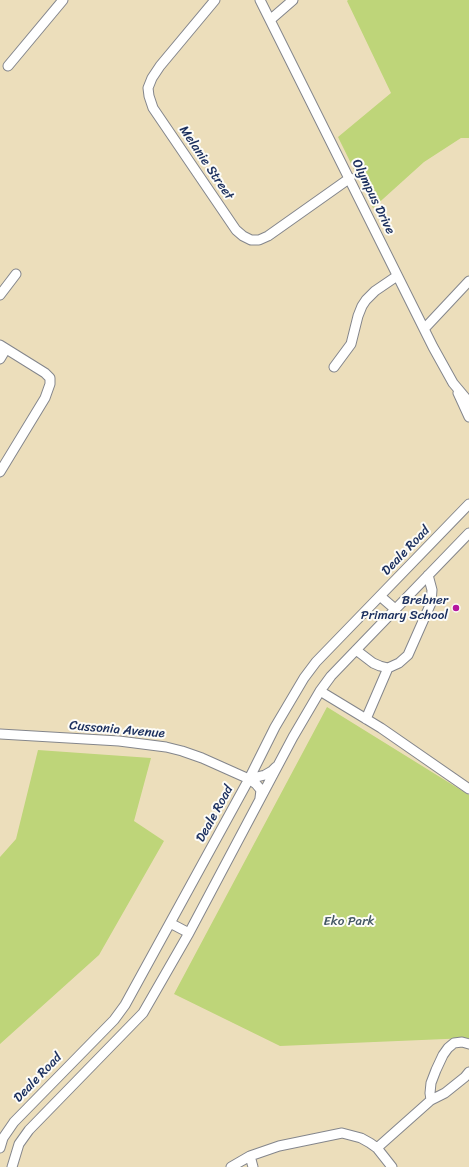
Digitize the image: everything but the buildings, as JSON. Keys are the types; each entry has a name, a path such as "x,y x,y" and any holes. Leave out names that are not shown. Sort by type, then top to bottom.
{"street":[{"path":"8,66 63,0"},
{"name":"Melanie Street","path":"215,0 160,66 152,78 148,88 153,108 236,230 251,240 259,240 268,236 350,178"},
{"name":"Olympus Drive","path":"260,0 424,329 454,383 469,402"},
{"path":"270,20 293,0"},
{"path":"0,295 16,274"},
{"path":"334,367 351,344 358,316 366,300 375,291 397,276"},
{"path":"424,329 469,281"},
{"path":"0,360 3,347 45,373 50,378 50,384 45,398 0,472"},
{"path":"454,383 469,395"},
{"path":"454,383 469,417"},
{"name":"Deale Road","path":"0,1148 3,1138 14,1122 114,1020 125,1005 249,779 275,727 304,678 316,662 467,505"},
{"path":"12,1167 19,1144 29,1130 143,1013 189,933 279,764 320,691 331,676 469,533"},
{"path":"356,650 372,663 388,668 399,663 408,655 431,603 432,594 428,575"},
{"path":"380,596 395,609"},
{"path":"366,719 388,668"},
{"path":"320,691 366,719 469,789"},
{"name":"Cussonia Avenue","path":"0,734 119,741 166,747 202,758 249,779"},
{"path":"249,779 259,777 272,771 279,764"},
{"path":"249,779 261,790 259,803"},
{"path":"170,923 189,933"},
{"path":"431,1100 431,1083 443,1055 448,1048 454,1044 462,1042 469,1044"},
{"path":"377,1148 431,1100 445,1093 466,1077 469,1072"},
{"path":"231,1167 250,1156 279,1146 342,1133 361,1138 377,1148 392,1167"},
{"path":"250,1156 253,1167"}],"green space":[{"path":"469,0 469,138 461,138 424,162 373,208 338,137 391,93 347,1"},
{"name":"Eko Park","path":"327,707 469,795 469,1038 280,1046 174,994"},
{"path":"38,750 151,758 134,821 164,841 99,955 0,1044 0,857 16,839"}],"place":[{"name":"Brebner Primary School","path":"456,608"}]}
